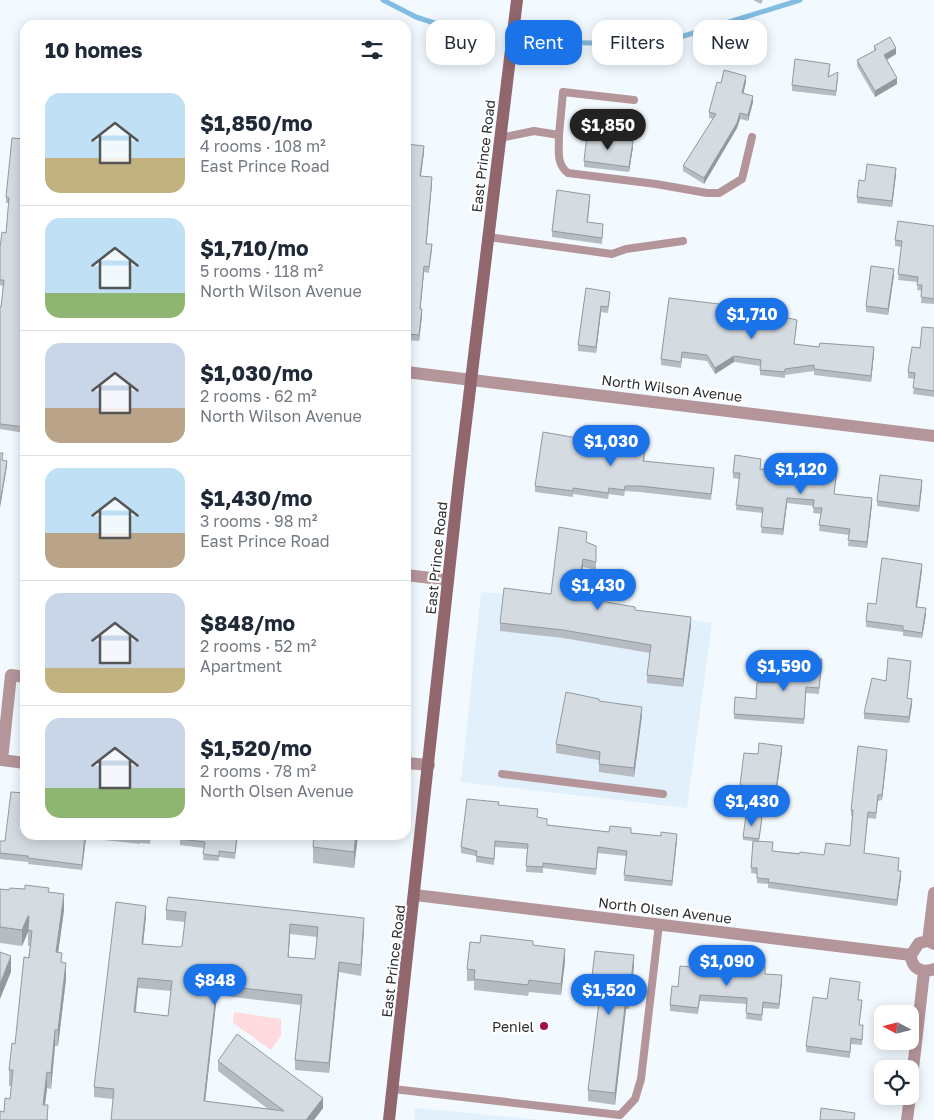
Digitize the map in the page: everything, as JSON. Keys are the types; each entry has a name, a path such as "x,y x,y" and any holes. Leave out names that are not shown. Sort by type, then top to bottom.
{"main road":[{"name":"East Prince Road","path":"389,1120 448,580 518,0"}],"street":[{"name":"North Wilson Avenue","path":"411,372 472,378 934,436"},
{"path":"411,576 448,580"},
{"path":"20,676 12,675 2,760 20,762"},
{"path":"411,763 429,765"},
{"path":"915,1060 929,970 916,968 910,955 914,946 931,942 934,893"},
{"name":"North Olsen Avenue","path":"415,894 910,955"},
{"path":"907,1120 909,1105"}],"lane":[{"path":"634,100 563,92 559,135 559,159 562,168 568,173 656,184 707,193 719,192 742,179 752,137"},
{"path":"500,138 534,131 559,135"},
{"path":"488,237 612,254 626,249 683,241"},
{"path":"502,774 663,794"},
{"path":"393,1089 620,1114 635,1099 641,1079 659,924"}],"shaded area":[{"path":"481,592 573,601 712,623 687,808 461,782"},
{"path":"234,1012 281,1019 281,1036 271,1050 233,1023"},
{"path":"415,1108 541,1120 414,1120"}],"building":[{"path":"890,37 896,48 884,55 897,78 875,91 857,60 876,50 874,46"},
{"path":"795,59 830,64 828,77 838,72 836,91 792,85"},
{"path":"724,70 746,76 742,93 753,96 748,115 740,113 737,123 704,178 683,166 716,114 709,112 717,82 721,83"},
{"path":"587,135 633,141 629,167 584,161"},
{"path":"12,138 20,139 20,426 0,424 0,307 4,280 0,280 0,248 2,232 6,233 9,198 6,197"},
{"path":"411,145 424,146 420,176 432,177 426,244 432,244 429,267 424,266 419,335 411,334"},
{"path":"867,164 896,168 892,201 857,197 859,180 865,181"},
{"path":"557,190 590,195 587,222 603,224 602,238 552,231"},
{"path":"898,221 934,226 934,299 921,297 922,285 917,285 918,277 898,274 902,241 895,240"},
{"path":"871,266 894,269 888,309 866,306"},
{"path":"586,288 610,292 608,307 601,306 596,347 578,345"},
{"path":"669,298 736,306 797,320 794,344 819,347 820,343 874,347 871,376 814,369 814,365 785,369 785,372 760,370 761,360 734,356 715,368 707,355 682,352 681,362 661,359"},
{"path":"922,327 934,328 934,391 913,388 915,373 908,372 912,347 920,348"},
{"path":"602,430 620,432 618,448 645,451 643,461 714,468 711,494 640,486 625,486 624,490 609,488 608,493 573,488 573,491 535,486 543,432 600,442"},
{"path":"0,453 3,453 2,460 7,461 0,503"},
{"path":"735,455 761,459 760,469 804,474 806,457 830,460 829,467 837,468 834,494 872,498 867,542 848,540 850,529 819,525 822,508 813,508 814,500 787,498 783,529 761,527 763,508 736,505 740,473 733,473"},
{"path":"880,475 922,480 919,506 877,501"},
{"path":"559,527 587,532 586,542 596,546 596,562 583,559 577,597 635,607 635,610 691,617 683,679 647,675 651,645 563,630 500,623 504,588 551,594"},
{"path":"882,558 922,564 916,607 926,608 922,633 903,630 903,626 866,621 868,603 876,604"},
{"path":"786,657 822,659 819,688 806,687 804,719 734,714 735,697 756,699 757,682 784,683"},
{"path":"888,658 911,661 907,698 912,699 909,717 864,713 872,678 886,681"},
{"path":"566,692 599,699 599,701 642,707 634,768 599,764 600,752 556,744"},
{"path":"759,743 782,746 776,790 740,785 744,753 758,754"},
{"path":"858,746 887,750 882,795 878,795 876,813 868,812 864,853 899,858 898,871 901,871 897,900 768,882 769,879 757,878 757,868 751,868 753,841 773,842 772,851 799,854 800,852 824,855 826,843 850,846 853,810 851,810"},
{"path":"11,792 20,793 20,840 84,840 82,865 0,853 0,841 5,841"},
{"path":"467,799 499,802 498,805 538,809 537,817 547,819 547,825 609,832 610,826 631,828 631,833 661,836 661,832 677,834 672,881 624,875 627,851 598,847 596,869 543,863 543,867 526,866 528,844 495,841 494,859 476,856 477,851 461,847"},
{"path":"746,815 762,817 759,839 743,837"},
{"path":"188,840 236,840 235,853 219,851 219,856 203,854 205,842"},
{"path":"314,840 355,840 354,852 313,847"},
{"path":"25,885 49,888 48,892 64,894 56,952 62,953 61,962 66,963 58,1030 55,1030 51,1073 47,1072 43,1105 48,1105 47,1120 0,1120 0,1111 4,1112 5,1098 10,1099 13,1070 9,1070 12,1043 15,1044 24,957 29,958 32,931 28,930 29,916 22,930 0,927 0,889 25,889"},
{"path":"168,897 364,918 361,965 339,962 329,1063 295,1060 302,995 217,985 204,1101 284,1111 218,1061 237,1034 323,1098 306,1120 111,1120 114,1089 94,1087 116,902 146,906 142,944 182,946 186,912 166,910","holes":["290,924 318,927 315,959 288,957","138,978 172,981 168,1016 134,1012"]},
{"path":"481,935 533,941 533,945 565,949 561,984 529,980 528,985 474,979 475,970 467,969 470,942 480,943"},
{"path":"595,951 634,955 629,998 626,998 615,1093 588,1090 600,994 590,993"},
{"path":"0,952 11,956 0,984"},
{"path":"752,964 765,966 765,974 782,975 779,1004 763,1002 762,1015 746,1013 747,998 700,995 698,1008 670,1005 672,986 678,987 680,966 751,972"},
{"path":"830,978 860,982 858,1000 862,1000 859,1025 863,1025 862,1040 851,1038 850,1052 806,1046 813,997 827,999"},
{"path":"821,1108 855,1113 854,1120 820,1120"}],"waterway":[{"path":"383,0 426,20"},
{"path":"582,43 658,44 800,0"}],"place":[{"name":"Peniel","path":"544,1026"}]}
